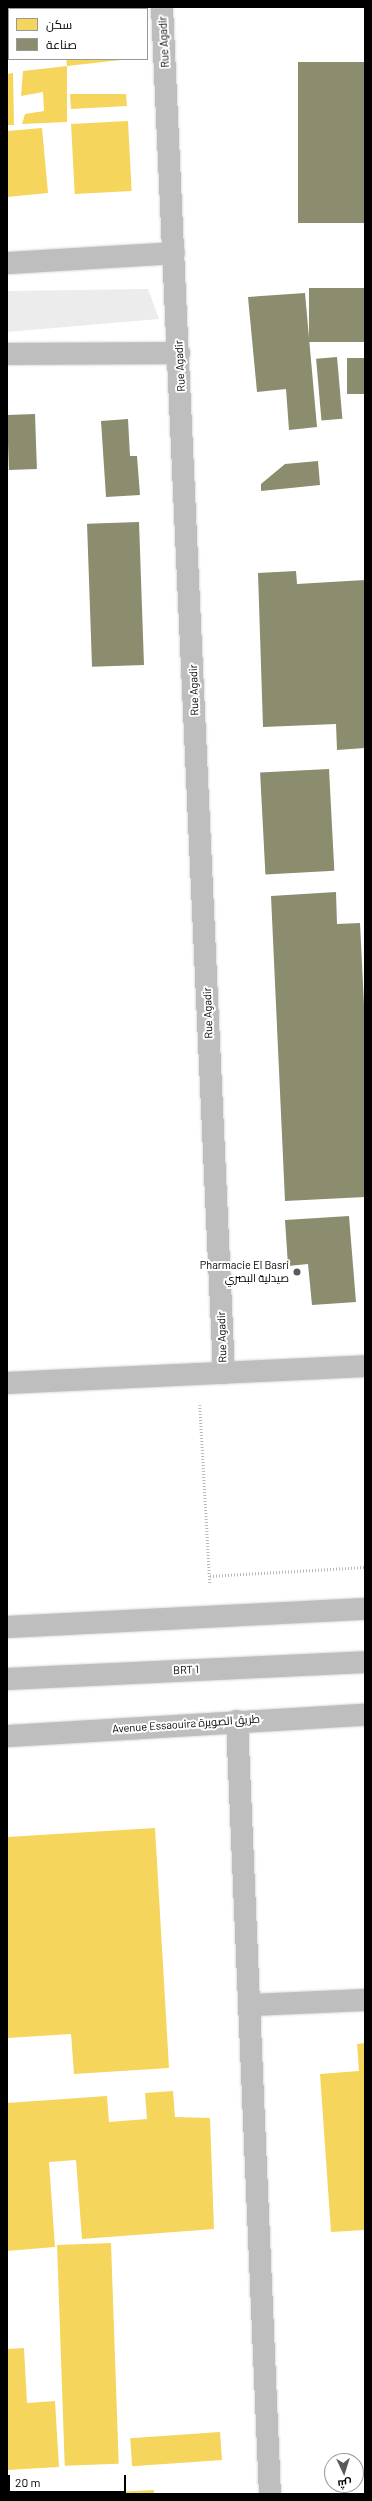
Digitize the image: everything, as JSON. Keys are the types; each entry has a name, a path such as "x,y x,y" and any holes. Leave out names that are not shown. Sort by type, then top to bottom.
{"street":[{"name":"Rue Agadir","path":"162,7 179,354 224,1373"},
{"path":"7,263 174,253"},
{"path":"7,354 179,354"},
{"path":"7,1383 365,1366"},
{"path":"7,1627 365,1609"},
{"name":"BRT 1","path":"7,1679 365,1662"},
{"name":"Avenue Essaouira طريق الصويرة","path":"7,1736 237,1720 365,1715"},
{"path":"237,1720 251,2005 270,2494"},
{"path":"251,2005 365,2000"}],"path":[{"path":"198,1374 212,1616"},
{"path":"210,1576 365,1567"}],"shaded area":[{"path":"148,289 159,319 7,332 7,291"}],"building: سكن":[{"path":"44,7 76,7 76,8"},
{"path":"7,8 8,8 8,34 7,60"},
{"path":"66,60 121,60 67,66"},
{"path":"67,66 67,122 22,124 25,114 44,111 43,92 21,96 23,71"},
{"path":"13,73 14,125 7,125 7,74"},
{"path":"70,94 126,94 127,106 71,109"},
{"path":"128,121 132,191 75,194 71,124"},
{"path":"42,128 48,193 7,197 7,131"},
{"path":"155,1828 169,2068 74,2074 71,2034 7,2038 7,1837"},
{"path":"365,2043 365,2230 331,2232 320,2074 359,2071 357,2044"},
{"path":"173,2091 175,2117 210,2118 214,2229 82,2239 76,2160 49,2162 55,2247 7,2251 7,2103 107,2096 109,2122 147,2119 145,2093"},
{"path":"111,2243 119,2464 65,2466 57,2245"},
{"path":"24,2348 27,2403 55,2401 59,2467 7,2470 7,2349"},
{"path":"220,2432 222,2460 132,2466 130,2438"},
{"path":"154,2490 154,2494 95,2494 95,2493"}],"building: صناعة":[{"path":"298,62 365,62 365,223 298,223"},
{"path":"309,288 365,288 365,342 309,342"},
{"path":"305,293 317,427 289,430 286,389 257,392 248,297"},
{"path":"337,357 342,419 321,421 316,359"},
{"path":"347,358 365,358 365,394 347,394"},
{"path":"35,414 37,469 9,470 7,415"},
{"path":"128,419 130,456 137,456 140,495 106,497 101,421"},
{"path":"318,461 320,485 261,491 261,484 285,464"},
{"path":"139,522 144,665 92,667 87,524"},
{"path":"296,571 297,584 365,580 365,748 337,750 336,724 263,727 258,573"},
{"path":"329,769 334,871 265,874 260,773"},
{"path":"336,892 337,924 360,923 365,1025 365,1197 285,1201 271,896"},
{"path":"349,1216 356,1302 312,1305 308,1264 288,1266 285,1220"}],"place":[{"name":"Pharmacie El Basri صيدلية البصري","path":"297,1272"}]}
